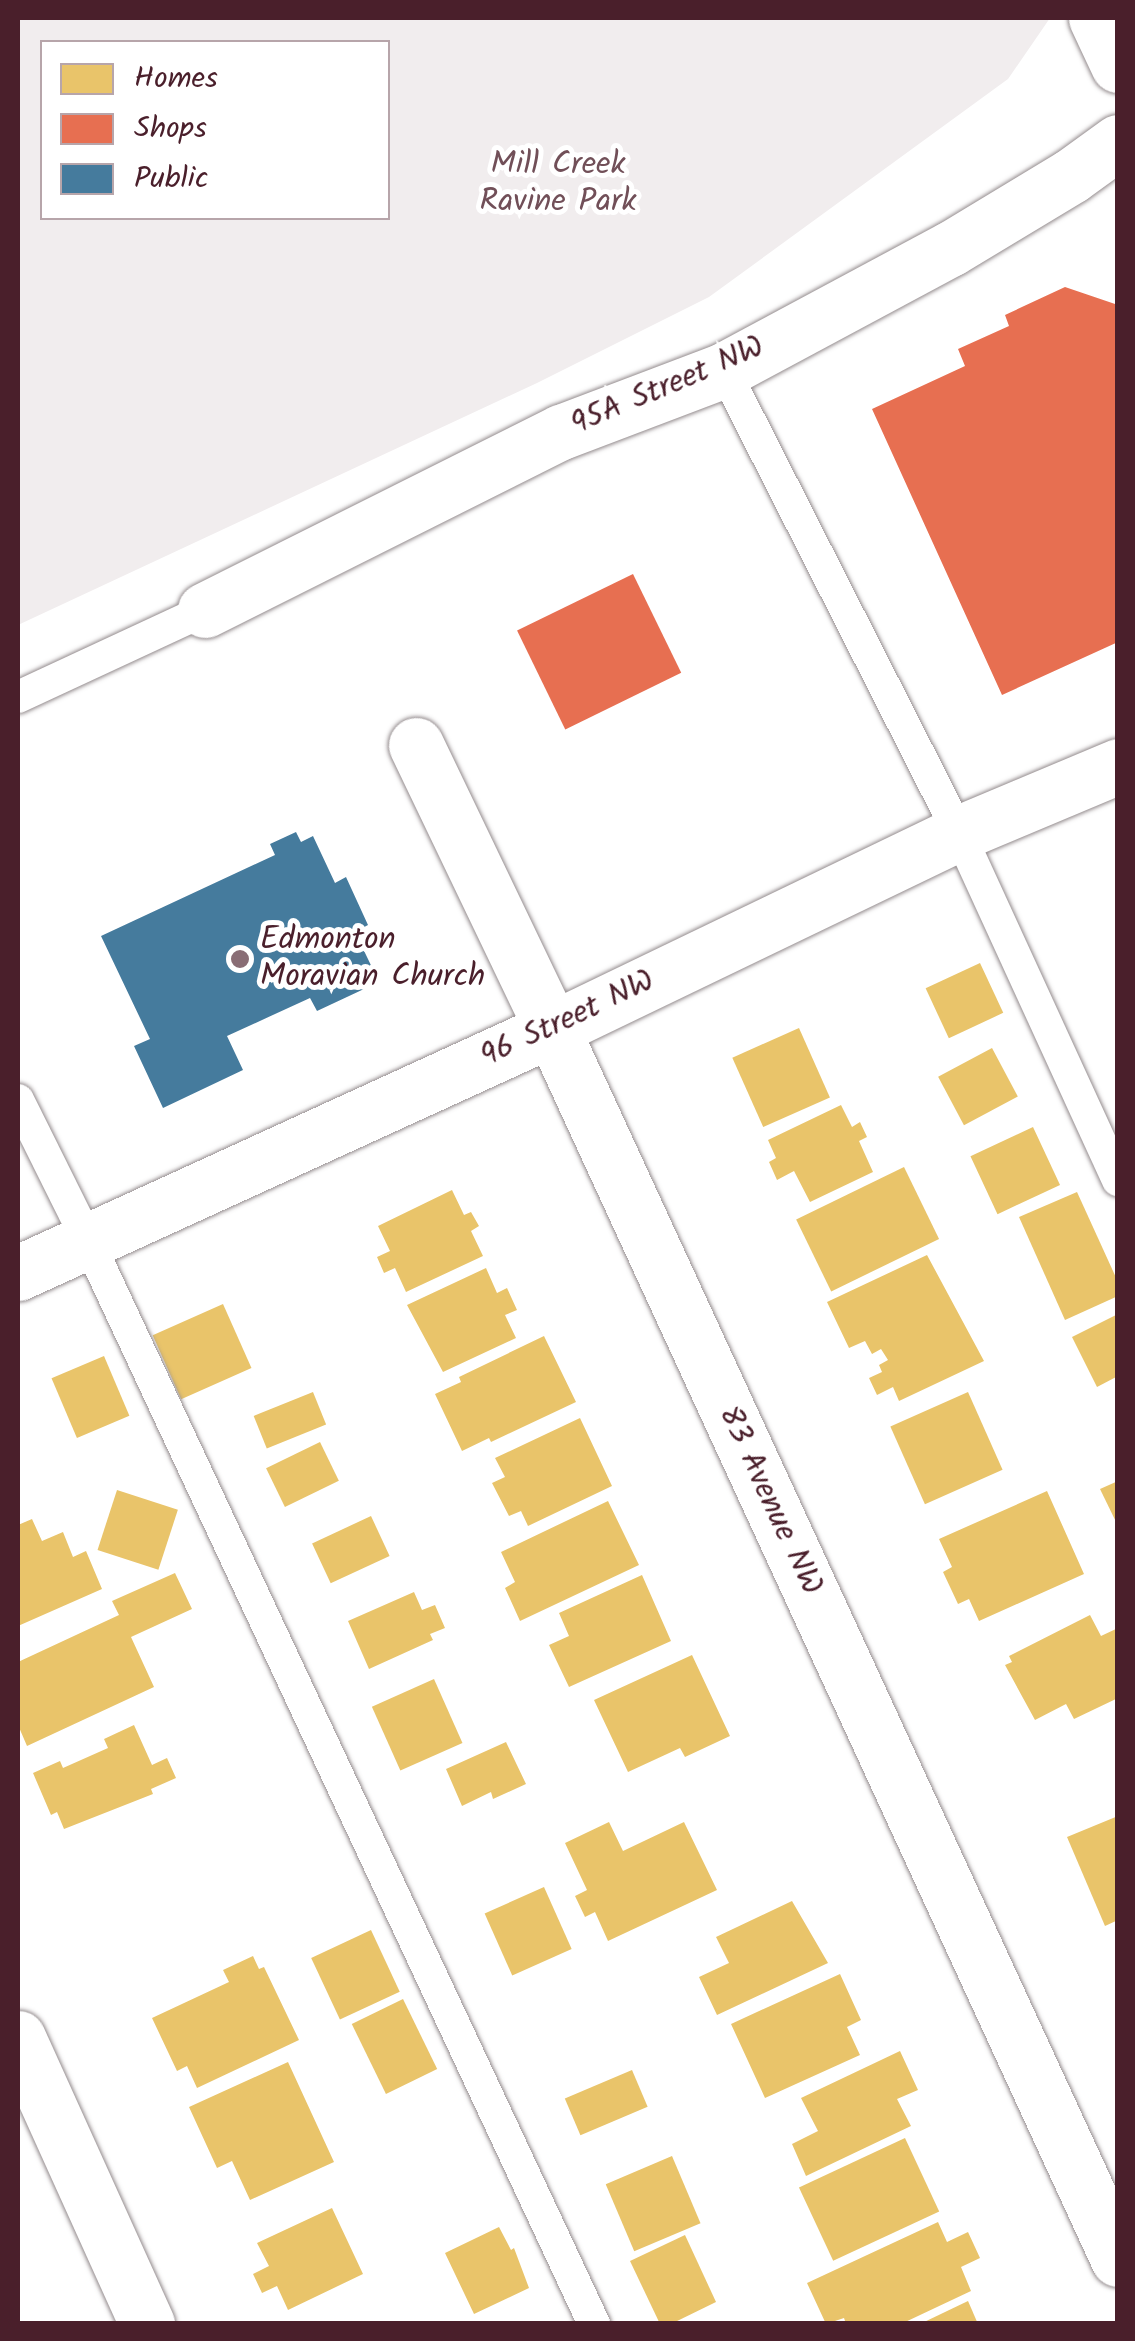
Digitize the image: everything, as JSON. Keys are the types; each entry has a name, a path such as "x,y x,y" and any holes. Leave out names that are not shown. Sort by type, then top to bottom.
{"street":[{"path":"1096,18 1118,66"},
{"name":"95A Street NW","path":"206,610 561,432 724,370 950,249 1071,176 1118,142"},
{"name":"83 Avenue NW","path":"416,745 552,1029 1118,2259"},
{"name":"96 Street NW","path":"18,1273 552,1029 959,833 1118,766"},
{"path":"18,2038 147,2324"}],"lane":[{"path":"724,370 959,833 1118,1180"},
{"path":"18,697 206,610"},
{"path":"18,1100 87,1239 594,2324"}],"green space":[{"name":"Mill Creek Ravine Park","path":"18,18 1050,18 1008,79 709,297 537,383 18,625"}],"building: Homes":[{"path":"980,963 1003,1013 949,1038 926,988"},
{"path":"799,1028 830,1097 763,1127 732,1058"},
{"path":"992,1048 1018,1097 964,1125 938,1077"},
{"path":"841,1105 852,1127 860,1122 867,1137 859,1141 873,1172 810,1202 794,1171 777,1180 769,1162 776,1158 768,1140"},
{"path":"1033,1127 1060,1185 998,1214 970,1156"},
{"path":"904,1167 939,1239 831,1292 796,1220"},
{"path":"452,1190 464,1215 471,1212 479,1226 471,1231 483,1256 406,1292 395,1268 384,1273 377,1257 390,1251 378,1226"},
{"path":"1077,1192 1118,1282 1118,1296 1065,1320 1019,1217"},
{"path":"927,1255 984,1361 899,1401 893,1387 877,1395 869,1378 882,1372 879,1365 888,1360 881,1349 872,1354 865,1341 849,1348 827,1302"},
{"path":"486,1268 497,1293 507,1288 517,1310 505,1315 516,1338 443,1372 407,1305"},
{"path":"223,1304 251,1368 181,1399 153,1335"},
{"path":"1118,1314 1118,1376 1097,1387 1072,1337"},
{"path":"544,1336 576,1402 491,1442 489,1438 462,1451 435,1394 461,1382 459,1377"},
{"path":"104,1356 129,1416 77,1438 52,1378"},
{"path":"313,1392 326,1424 267,1448 254,1416"},
{"path":"968,1392 1003,1470 925,1504 890,1427"},
{"path":"580,1418 612,1486 528,1526 521,1511 509,1516 492,1483 505,1477 495,1458"},
{"path":"320,1442 339,1481 285,1507 266,1468"},
{"path":"1118,1481 1118,1526 1100,1489"},
{"path":"117,1490 178,1510 158,1570 98,1550"},
{"path":"1047,1491 1084,1574 979,1621 969,1599 958,1604 943,1572 952,1567 939,1539"},
{"path":"608,1501 639,1565 520,1621 505,1588 515,1582 501,1552"},
{"path":"371,1516 390,1556 331,1583 312,1543"},
{"path":"32,1519 42,1541 63,1532 73,1557 86,1551 102,1589 18,1626 18,1525"},
{"path":"175,1573 192,1609 131,1637 154,1687 27,1746 18,1725 18,1662 119,1615 112,1601"},
{"path":"642,1575 671,1641 569,1687 549,1645 569,1636 559,1613"},
{"path":"414,1592 422,1610 435,1605 445,1628 430,1634 433,1640 369,1669 348,1621"},
{"path":"1090,1615 1101,1636 1118,1628 1118,1698 1074,1719 1066,1704 1035,1720 1005,1665 1012,1662 1009,1656"},
{"path":"692,1655 730,1736 685,1757 680,1748 628,1772 594,1700"},
{"path":"434,1679 462,1743 400,1771 372,1707"},
{"path":"134,1725 152,1765 167,1758 176,1778 151,1789 153,1794 64,1829 57,1812 51,1815 33,1773 60,1761 63,1768 108,1748 104,1739"},
{"path":"506,1742 526,1784 493,1799 491,1792 462,1806 446,1769"},
{"path":"1118,1816 1118,1920 1105,1926 1067,1837"},
{"path":"609,1822 623,1851 684,1822 717,1890 608,1941 595,1912 585,1917 575,1896 587,1890 565,1843"},
{"path":"544,1887 572,1949 512,1976 485,1913"},
{"path":"792,1901 828,1963 717,2015 699,1977 729,1963 716,1937"},
{"path":"371,1930 400,1992 340,2020 311,1958"},
{"path":"253,1956 259,1969 264,1967 299,2040 197,2088 187,2066 177,2071 152,2018 229,1982 223,1970"},
{"path":"840,1974 861,2020 847,2027 860,2055 765,2098 731,2024"},
{"path":"403,1999 437,2069 386,2094 352,2024"},
{"path":"900,2051 918,2090 897,2099 911,2126 806,2176 792,2144 818,2131 801,2098"},
{"path":"288,2062 334,2162 250,2200 232,2161 217,2168 189,2107"},
{"path":"632,2070 648,2107 580,2135 565,2099"},
{"path":"905,2138 939,2211 833,2261 799,2187"},
{"path":"672,2156 701,2223 634,2251 606,2184"},
{"path":"332,2208 363,2274 288,2310 277,2286 262,2293 253,2274 269,2266 257,2243"},
{"path":"938,2222 947,2242 968,2232 980,2258 961,2267 971,2291 901,2324 846,2324 844,2318 826,2324 807,2283"},
{"path":"499,2227 511,2250 514,2248 529,2288 474,2314 445,2253"},
{"path":"685,2235 716,2302 671,2324 660,2324 630,2261"},
{"path":"968,2301 978,2324 920,2324"}],"building: Shops":[{"path":"1065,287 1118,305 1118,642 1002,695 872,409 965,366 958,349 1009,326 1005,315"},
{"path":"633,574 681,673 565,729 517,631"}],"building: Public":[{"name":"Edmonton Moravian Church","path":"296,832 301,842 313,836 335,883 346,877 368,925 355,932 379,982 317,1011 310,998 227,1036 243,1070 163,1108 134,1046 150,1039 101,936 275,855 270,844"}],"place":[{"name":"Edmonton Moravian Church","path":"240,959"}]}
